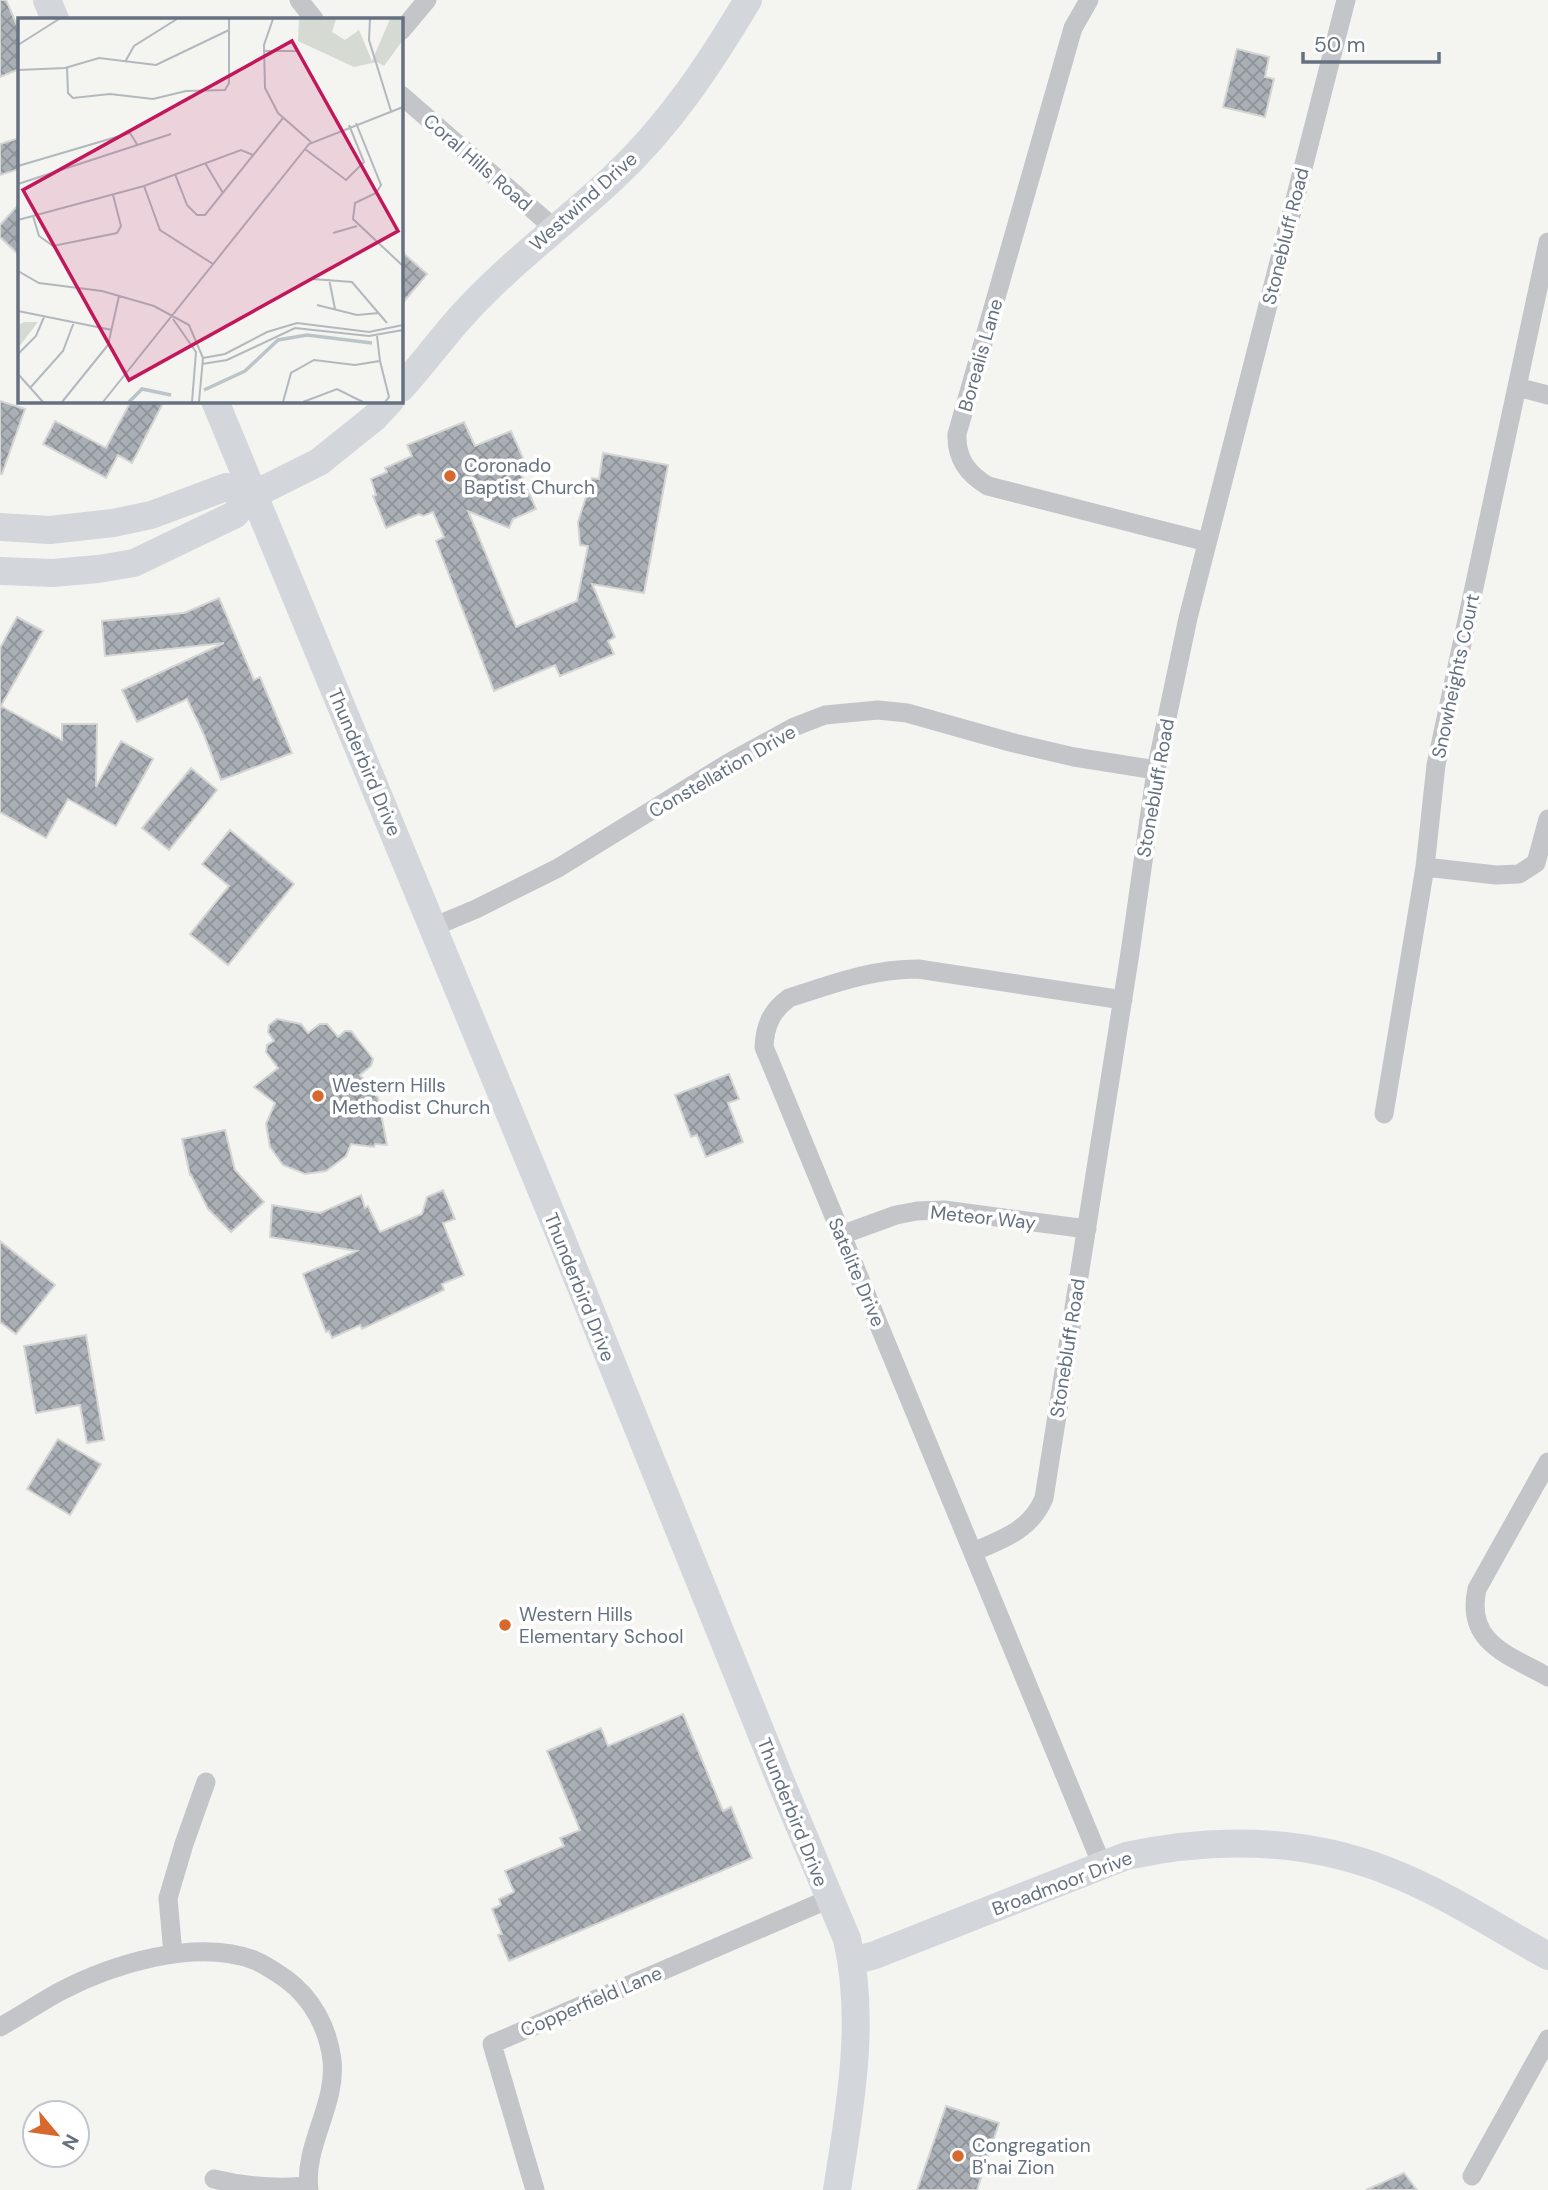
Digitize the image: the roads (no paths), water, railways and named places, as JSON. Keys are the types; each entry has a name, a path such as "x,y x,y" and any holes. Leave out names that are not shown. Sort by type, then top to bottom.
{"street":[{"path":"47,0 55,18"},
{"path":"299,0 313,18"},
{"path":"402,30 427,0"},
{"name":"Westwind Drive","path":"402,387 470,307 519,258 614,177 649,142 687,97 748,0"},
{"name":"Borealis Lane","path":"1089,0 1073,28 957,435 958,454 975,479 988,486 1207,542"},
{"name":"Stonebluff Road","path":"973,1552 1021,1529 1034,1517 1044,1498 1123,1000 1156,770 1188,618 1346,0"},
{"name":"Coral Hills Road","path":"402,96 554,228"},
{"name":"Snowheights Court","path":"1384,1114 1425,867 1436,765 1548,242"},
{"path":"1517,387 1548,395"},
{"name":"Thunderbird Drive","path":"215,402 847,1939 853,1961 855,1994 854,2057 836,2190"},
{"path":"0,571 54,573 134,563 234,515 253,495 319,462 389,402"},
{"path":"0,527 50,530 113,523 151,515 226,487 253,495"},
{"name":"Constellation Drive","path":"433,927 558,868 730,762 794,727 825,715 878,710 907,713 1074,757 1156,770"},
{"path":"1425,867 1496,875 1519,874 1536,863 1548,819"},
{"name":"Satelite Drive","path":"1102,1865 765,1052 765,1031 780,1004 789,998 868,973 890,969 918,969 1123,1000"},
{"name":"Meteor Way","path":"841,1235 917,1210 961,1211 1087,1229"},
{"path":"1548,1462 1477,1589 1474,1603 1478,1627 1485,1639 1548,1677"},
{"path":"173,1954 168,1898 206,1783"},
{"name":"Broadmoor Drive","path":"853,1961 875,1955 1102,1865 1146,1852 1210,1843 1261,1843 1296,1847 1347,1857 1389,1871 1548,1956"},
{"name":"Copperfield Lane","path":"535,2190 492,2044 829,1899"},
{"path":"0,2027 62,1991 101,1973 139,1961 173,1954 209,1952 231,1954 271,1968 293,1984 309,2001 321,2020 332,2062 331,2083 309,2166 309,2188 245,2187 214,2179"},
{"path":"1472,2176 1548,2039"}],"place":[{"name":"Coronado Baptist Church","path":"450,476"},
{"name":"Western Hills Methodist Church","path":"318,1096"},
{"name":"Western Hills Elementary School","path":"505,1625"},
{"name":"Congregation B'nai Zion","path":"958,2156"}]}
